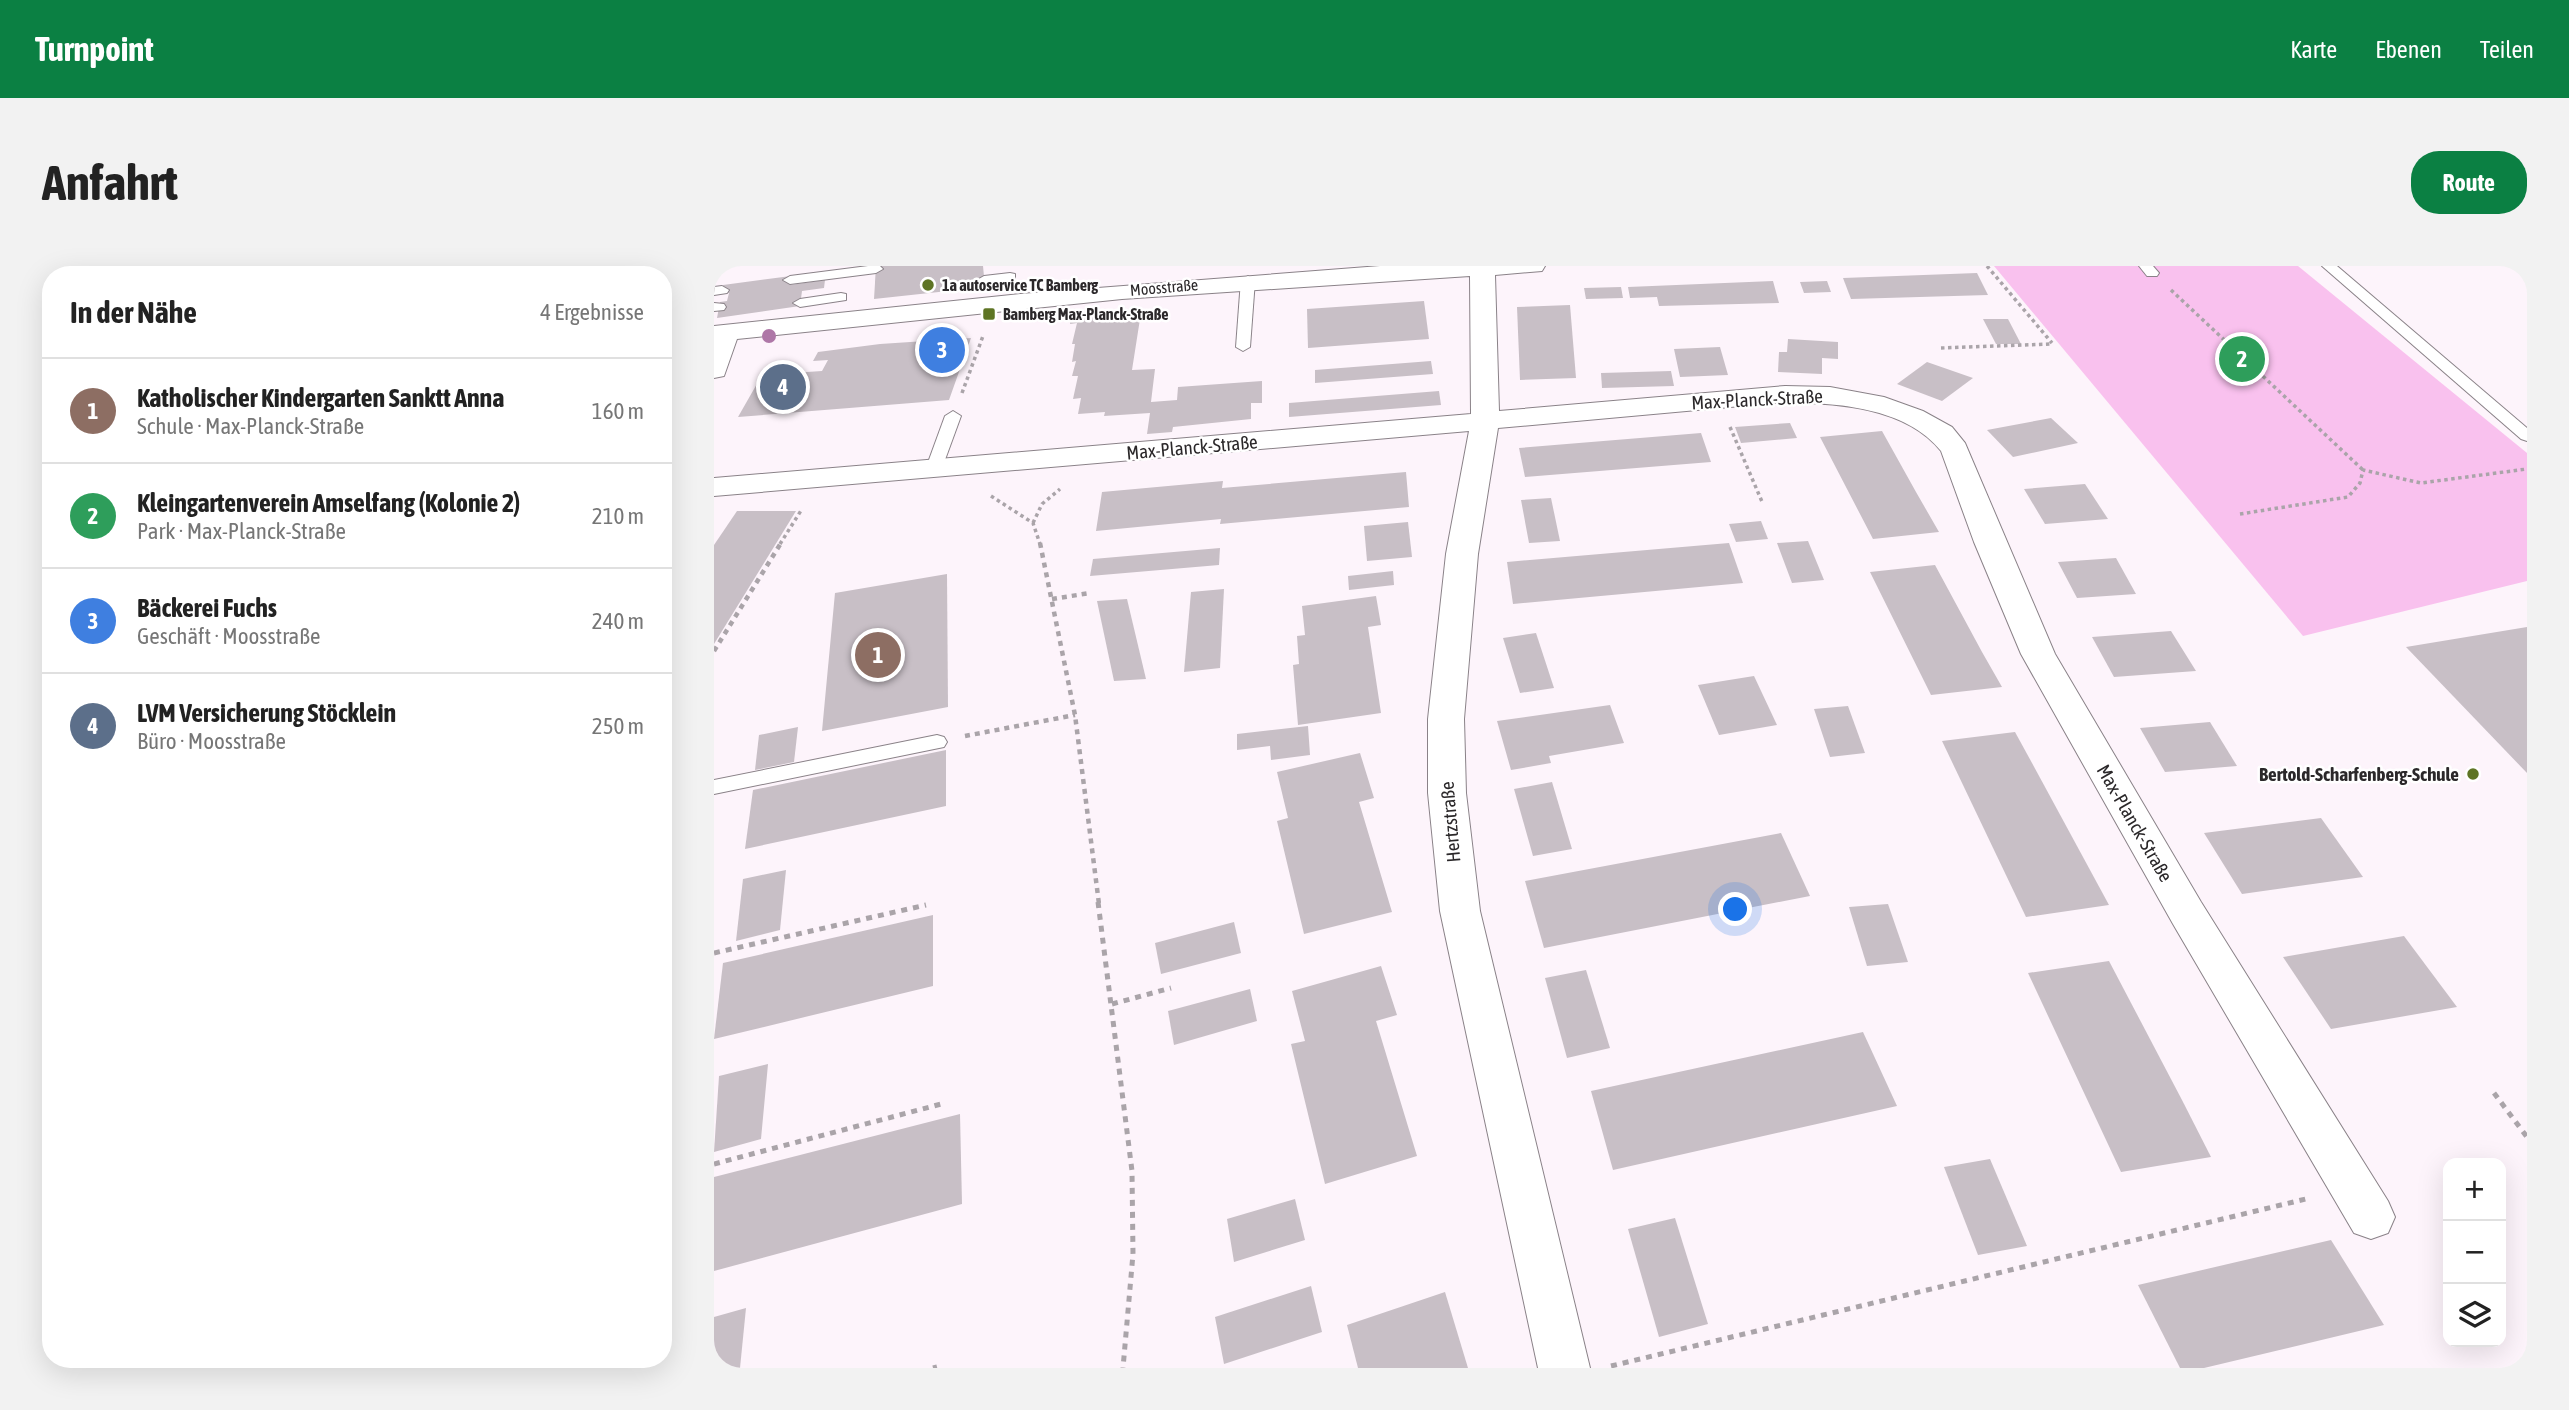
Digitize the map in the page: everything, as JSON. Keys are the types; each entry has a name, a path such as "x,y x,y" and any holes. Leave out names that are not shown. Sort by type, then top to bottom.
{"street":[{"path":"1135,290 1151,266"},
{"name":"Moosstraße","path":"717,318 940,307 1391,269 1533,266"},
{"name":"Hertzstraße","path":"1482,268 1485,421 1462,557 1446,719 1447,793 1460,911 1564,1368"},
{"path":"714,370 717,318"},
{"name":"Max-Planck-Straße","path":"714,486 1784,394 1830,394 1874,403 1913,417 1942,433 1955,449 1990,542 2038,654 2181,902 2362,1202"}],"lane":[{"path":"2329,266 2527,436"},
{"path":"790,280 876,269"},
{"path":"984,280 1010,277"},
{"path":"1243,347 1248,281"},
{"path":"801,299 841,293"},
{"path":"939,468 953,416"},
{"path":"714,787 937,742"}],"path":[{"path":"1941,348 2052,344 1987,266"},
{"path":"2149,269 2364,470 2387,477 2421,482 2527,469"},
{"path":"953,416 985,331"},
{"path":"1718,400 1763,504"},
{"path":"939,468 955,481 978,489 1006,504 1032,523 1039,538 1052,599 1075,715 1132,1171 1133,1254 1122,1368"},
{"path":"2240,514 2348,497 2360,484 2364,470"},
{"path":"714,651 820,478"},
{"path":"1052,599 1090,593"},
{"path":"937,742 1075,715"},
{"path":"714,953 926,905"},
{"path":"1112,1004 1171,988"},
{"path":"2494,1093 2527,1137"},
{"path":"714,1164 945,1103"},
{"path":"1603,1368 2362,1202"}],"shaded area":[{"path":"1994,266 2298,266 2527,453 2527,581 2303,636"}],"building":[{"path":"876,266 983,266 985,287 874,299"},
{"path":"1977,273 1988,295 1851,299 1843,278"},
{"path":"791,276 790,285 825,280 824,288 802,291 800,306 717,318 720,302 727,301 729,293 722,294 723,285"},
{"path":"1773,281 1779,303 1659,306 1657,297 1630,298 1628,287"},
{"path":"1827,281 1831,292 1804,293 1800,282"},
{"path":"1621,287 1623,298 1586,299 1584,288"},
{"path":"1424,301 1429,339 1308,348 1307,309"},
{"path":"1570,305 1576,378 1520,380 1517,307"},
{"path":"1125,311 1123,321 1140,319 1132,370 1155,369 1151,402 1177,400 1178,387 1262,381 1262,403 1251,403 1251,419 1173,427 1172,432 1147,434 1150,413 1104,416 1105,412 1078,414 1081,398 1073,399 1078,376 1072,376 1076,361 1072,362 1075,344 1072,344 1077,323 1070,324 1072,315"},
{"path":"1983,319 2008,319 2021,344 1996,344"},
{"path":"971,338 949,400 738,417 762,375 822,371 828,360 813,361 818,352 880,344"},
{"path":"1788,339 1838,342 1838,359 1822,358 1822,374 1778,372 1779,352 1787,352"},
{"path":"1720,347 1728,375 1680,377 1674,349"},
{"path":"1431,361 1433,374 1315,383 1315,370"},
{"path":"1927,362 1973,378 1942,401 1897,384"},
{"path":"1671,371 1674,386 1602,388 1601,373"},
{"path":"1439,391 1441,405 1289,417 1289,403"},
{"path":"2051,418 2078,443 2013,457 1987,430"},
{"path":"1790,423 1797,438 1741,443 1735,427"},
{"path":"1882,431 1939,532 1873,539 1820,437"},
{"path":"1701,433 1711,462 1525,477 1519,448"},
{"path":"1406,472 1409,507 1220,524 1221,519 1096,531 1102,492 1223,481 1222,488"},
{"path":"2085,484 2108,519 2045,524 2024,489"},
{"path":"1551,498 1560,541 1529,543 1521,500"},
{"path":"737,511 796,511 714,644 714,545"},
{"path":"1761,521 1768,539 1736,542 1729,524"},
{"path":"1408,522 1412,557 1367,561 1364,526"},
{"path":"1808,541 1824,580 1792,583 1777,543"},
{"path":"1729,543 1743,583 1513,604 1507,562"},
{"path":"1220,548 1219,565 1090,576 1093,559"},
{"path":"2116,558 2136,594 2077,598 2058,562"},
{"path":"1935,565 2002,687 1931,695 1870,572"},
{"path":"1393,571 1394,585 1349,590 1348,576"},
{"path":"947,574 948,707 822,731 835,593"},
{"path":"1224,589 1220,668 1184,672 1191,592"},
{"path":"1376,596 1381,625 1368,627 1381,713 1298,725 1293,665 1299,664 1297,636 1305,635 1302,606"},
{"path":"1127,599 1146,679 1114,681 1097,601"},
{"path":"2527,627 2527,773 2406,647"},
{"path":"2171,631 2196,671 2114,677 2092,637"},
{"path":"1536,633 1554,688 1520,693 1503,638"},
{"path":"1754,676 1777,725 1719,735 1698,685"},
{"path":"1610,705 1624,743 1549,756 1551,763 1511,770 1497,721"},
{"path":"1848,706 1865,753 1830,757 1814,709"},
{"path":"2210,722 2237,766 2165,772 2140,728"},
{"path":"1308,726 1310,755 1271,760 1270,746 1237,750 1237,734"},
{"path":"798,727 794,762 755,770 759,735"},
{"path":"2015,732 2109,905 2026,917 1942,741"},
{"path":"946,750 946,806 745,849 753,790"},
{"path":"1360,753 1374,798 1359,802 1392,912 1304,934 1277,821 1288,818 1277,772"},
{"path":"1552,782 1572,849 1533,856 1514,789"},
{"path":"2321,818 2363,877 2242,894 2204,833"},
{"path":"1781,833 1810,896 1544,948 1525,881"},
{"path":"786,870 780,930 736,941 743,879"},
{"path":"1888,904 1908,962 1867,966 1849,907"},
{"path":"933,915 933,986 714,1039 723,963"},
{"path":"1234,922 1241,953 1161,974 1155,943"},
{"path":"2404,936 2457,1007 2331,1029 2283,957"},
{"path":"2109,961 2211,1157 2121,1172 2028,973"},
{"path":"1381,966 1397,1015 1376,1021 1417,1156 1325,1184 1291,1044 1305,1041 1292,991"},
{"path":"1586,970 1610,1048 1567,1058 1545,978"},
{"path":"1250,989 1257,1021 1174,1045 1168,1011"},
{"path":"1863,1032 1897,1106 1613,1170 1591,1091"},
{"path":"768,1064 761,1139 714,1152 719,1076"},
{"path":"960,1114 962,1204 714,1271 714,1177"},
{"path":"1990,1159 2027,1246 1978,1255 1944,1167"},
{"path":"1295,1199 1305,1240 1234,1262 1227,1219"},
{"path":"1675,1218 1708,1324 1659,1337 1628,1229"},
{"path":"2331,1240 2384,1325 2204,1368 2180,1368 2138,1285"},
{"path":"1311,1286 1322,1332 1224,1364 1215,1317"},
{"path":"1445,1292 1468,1368 1358,1368 1347,1325"},
{"path":"746,1308 740,1368 714,1368 714,1317"}],"place":[{"name":"1a autoservice TC Bamberg","path":"928,285"},
{"name":"Bamberg Max-Planck-Straße","path":"989,314"},
{"name":"Bäckerei Fuchs","path":"942,350"},
{"name":"Kleingartenverein Amselfang (Kolonie 2)","path":"2242,359"},
{"name":"LVM Versicherung Stöcklein","path":"783,387"},
{"name":"Katholischer Kindergarten Sanktt Anna","path":"878,655"},
{"name":"Bertold-Scharfenberg-Schule","path":"2473,774"}]}
